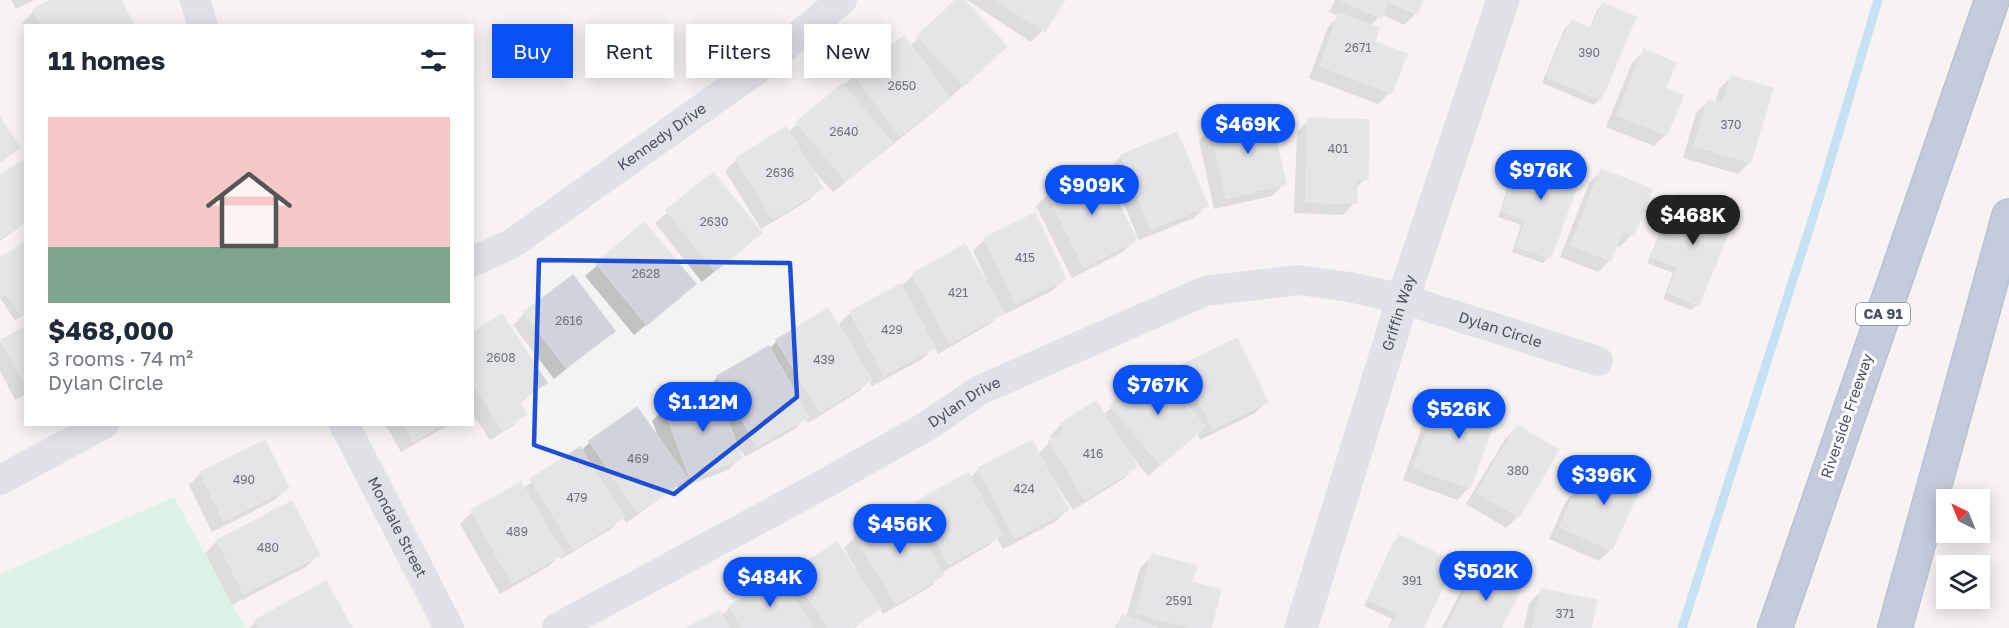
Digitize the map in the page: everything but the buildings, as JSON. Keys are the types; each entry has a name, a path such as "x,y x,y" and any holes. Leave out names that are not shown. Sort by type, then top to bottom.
{"highway":[{"name":"Riverside Freeway","path":"1775,628 1992,0"},
{"path":"1895,628 2009,216"}],"street":[{"path":"195,0 202,24"},
{"name":"Kennedy Drive","path":"474,261 523,236 756,69 842,0"},
{"name":"Griffin Way","path":"1301,628 1403,299 1503,0"},
{"name":"Dylan Drive","path":"557,628 826,483 927,426 980,390 1205,291 1298,280 1403,299"},
{"name":"Dylan Circle","path":"1403,299 1598,361"},
{"path":"0,480 100,426"},
{"name":"Mondale Street","path":"345,426 449,628"}],"highlighted area":[{"path":"539,260 790,263 797,397 674,494 534,445"}],"green space":[{"path":"174,497 245,628 0,628 0,574"}],"waterway":[{"path":"1682,628 1821,192 1878,0"}]}
